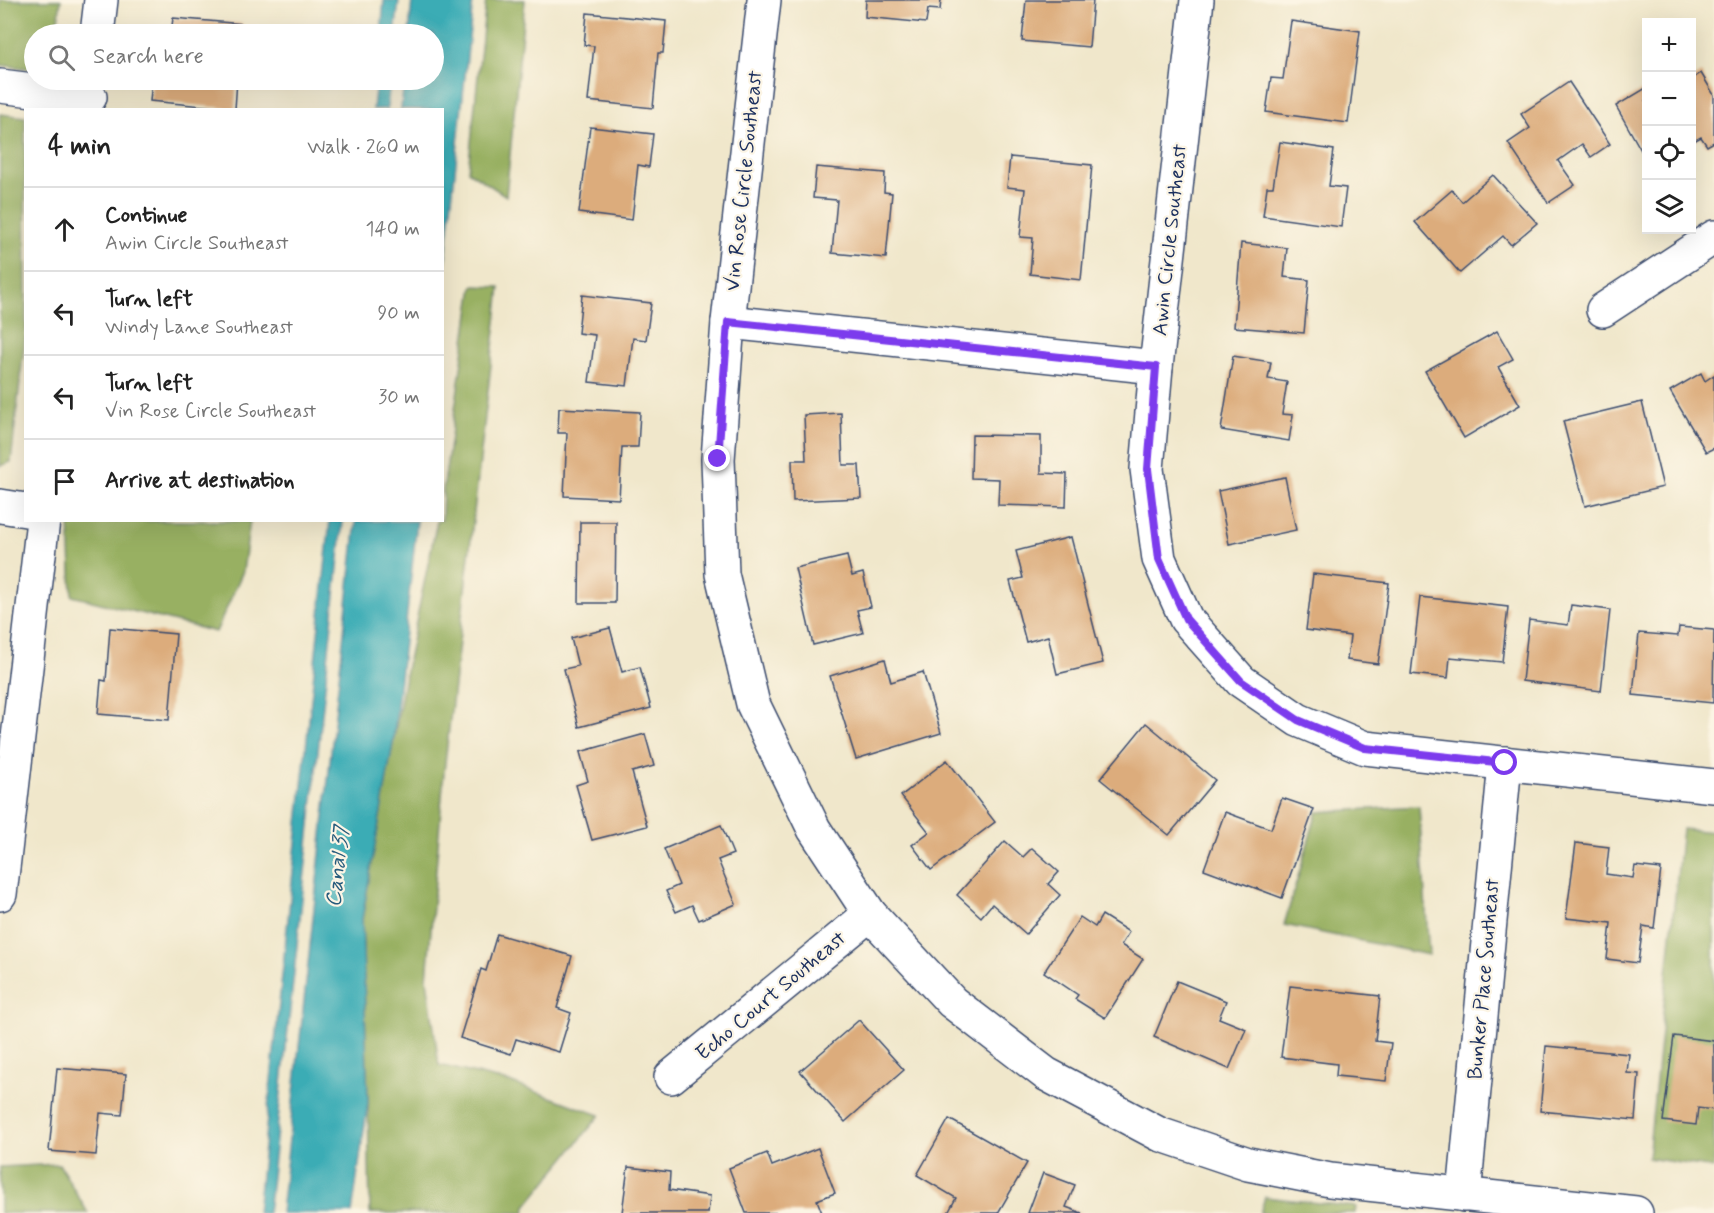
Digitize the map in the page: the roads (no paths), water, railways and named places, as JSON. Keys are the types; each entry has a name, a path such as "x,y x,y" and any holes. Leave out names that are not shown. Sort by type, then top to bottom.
{"street":[{"path":"98,24 101,0"},
{"name":"Vin Rose Circle Southeast","path":"764,0 728,322 718,459 722,574 753,704 814,829 870,914 952,1002 1046,1074 1159,1134 1248,1164 1330,1180 1636,1213"},
{"name":"Awin Circle Southeast","path":"1197,0 1156,367 1148,469 1159,559 1186,619 1241,681 1298,720 1365,748 1714,786"},
{"path":"0,86 24,88"},
{"path":"40,90 90,95"},
{"path":"1603,310 1714,237"},
{"path":"728,322 1156,367"},
{"path":"0,506 24,510"},
{"path":"0,894 43,522"},
{"name":"Bunker Place Southeast","path":"1464,1195 1505,763"},
{"name":"Echo Court Southeast","path":"671,1077 870,914"}],"water":[{"path":"384,0 399,0 396,24 382,24"},
{"path":"412,0 473,0 444,276 444,108 401,108 403,90 444,90 444,24 410,24"},
{"path":"375,90 389,90 387,108 373,108"},
{"path":"330,522 343,522 268,1213 257,1213"},
{"name":"Canal 37","path":"356,522 417,522 393,743 362,919 368,1102 352,1213 281,1213"}]}
